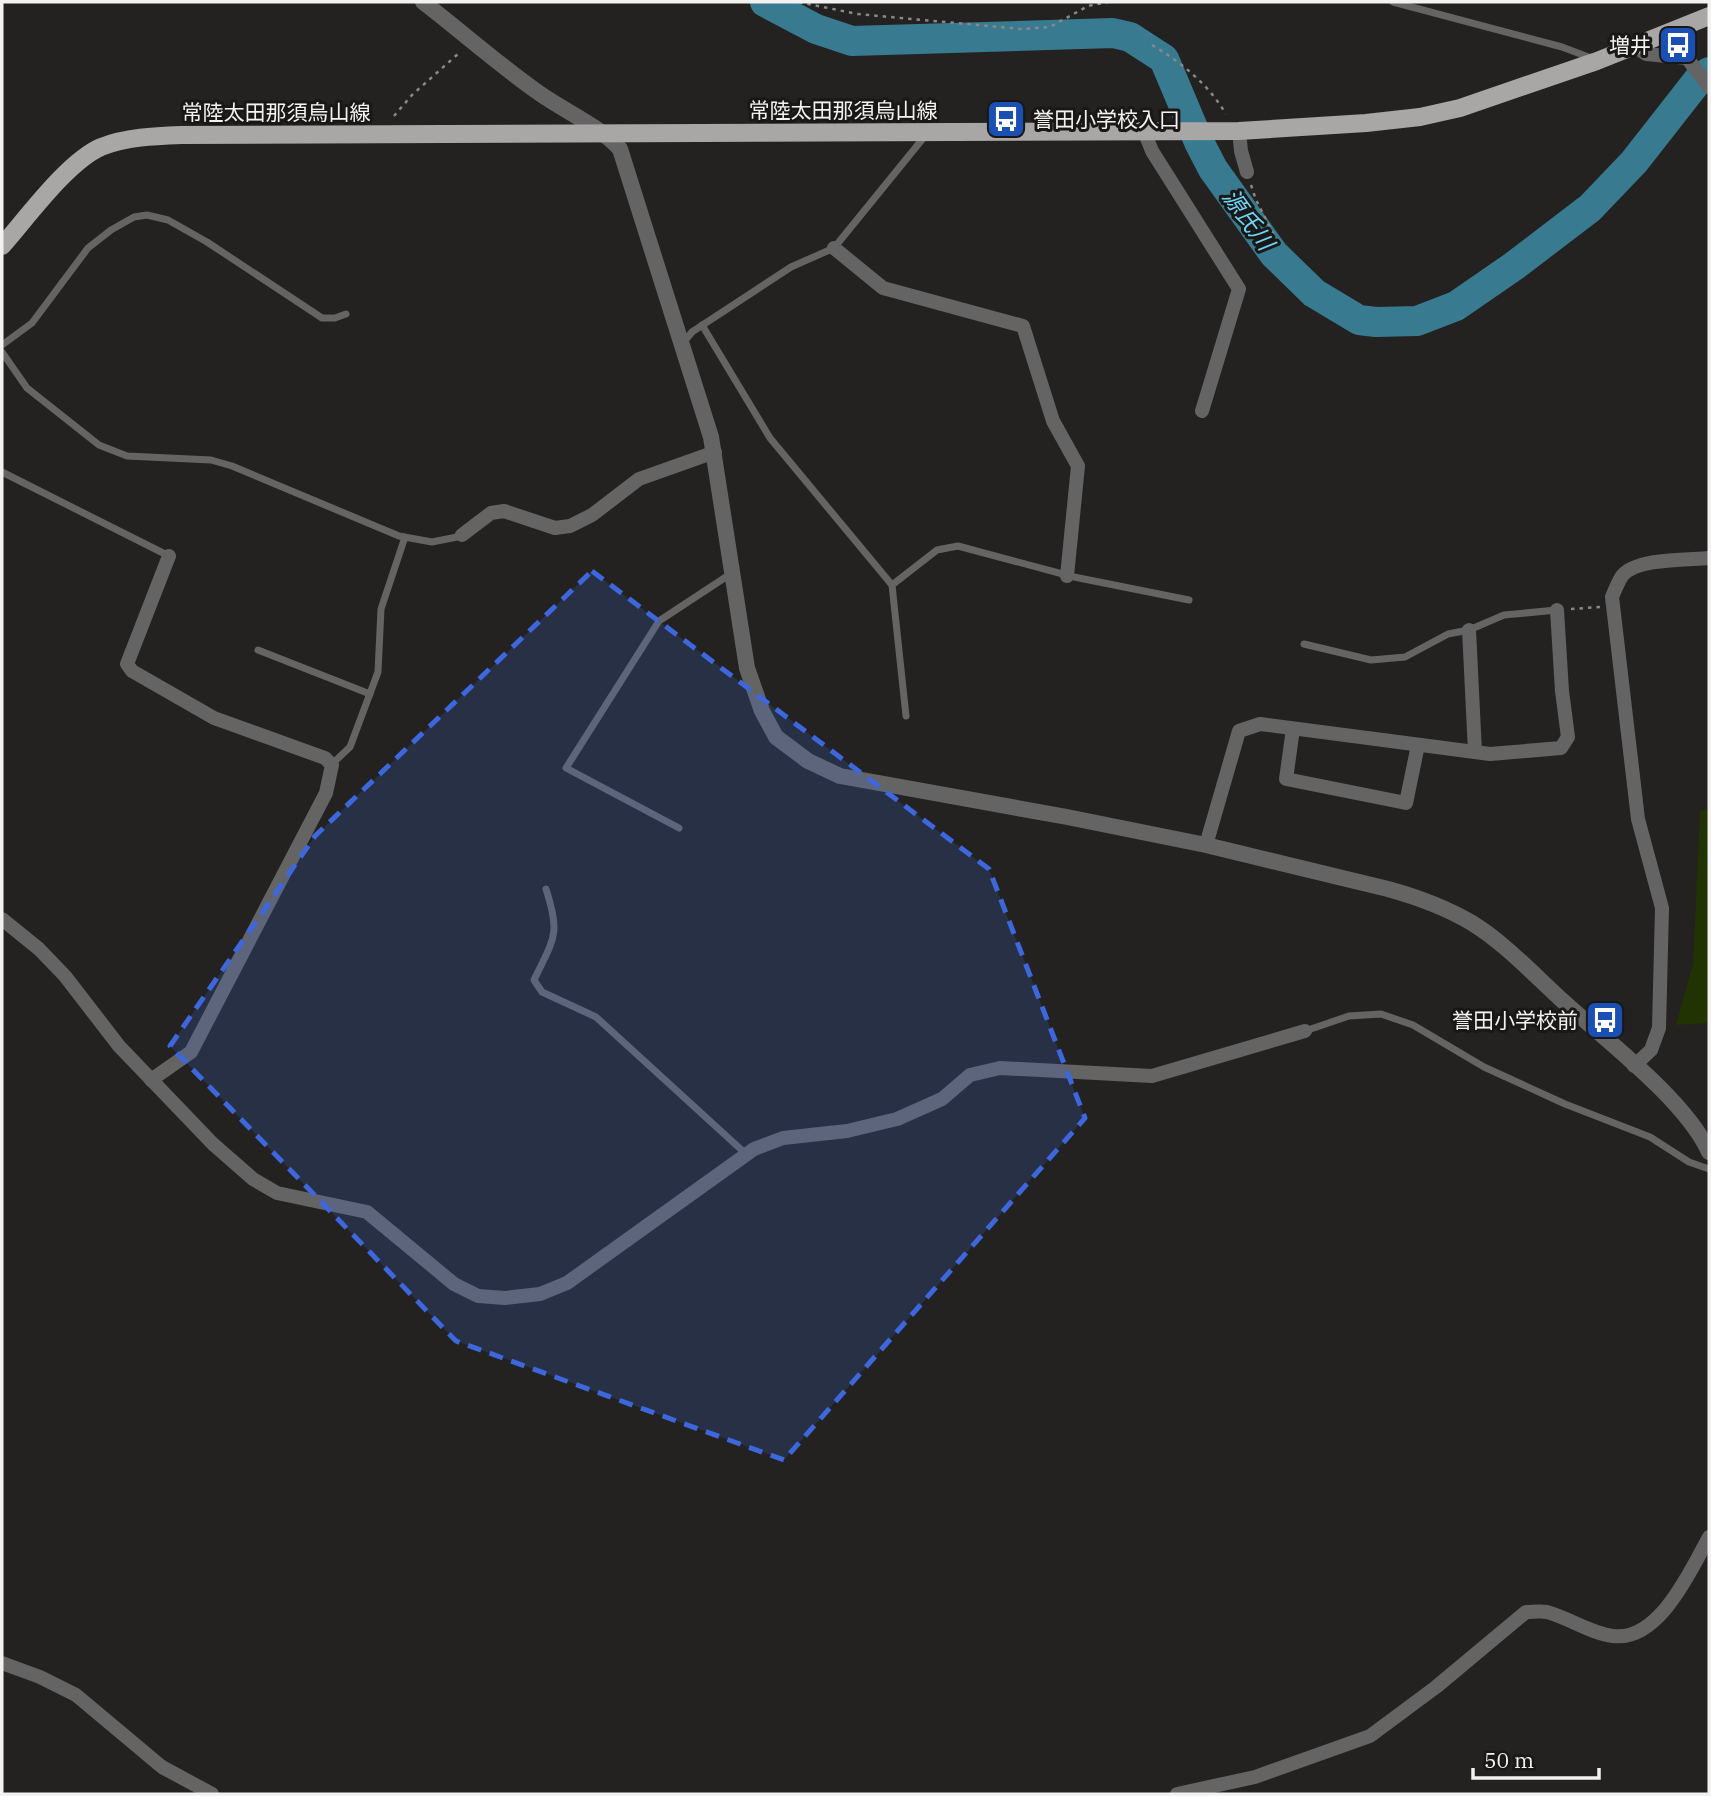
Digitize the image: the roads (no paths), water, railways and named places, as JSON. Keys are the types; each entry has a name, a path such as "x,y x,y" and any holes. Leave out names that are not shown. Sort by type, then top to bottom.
{"main road":[{"name":"常陸太田那須烏山線","path":"2,246 75,164 102,147 142,137 1229,131 1353,124 1420,117 1460,108 1597,61 1709,16"}],"street":[{"path":"423,2 497,64 604,134 620,149 625,159 715,452 747,668 762,711 776,737 808,761 840,775 1206,845 1415,896 1443,907 1495,939 1664,1093 1691,1123 1709,1152"},
{"path":"1634,46 1646,54 1687,58 1709,87"},
{"path":"1150,131 1152,151 1239,289 1202,411"},
{"path":"1229,131 1241,151 1247,172"},
{"path":"834,248 883,288 1023,326 1053,421 1078,466 1067,576"},
{"path":"462,536 491,513 505,511 555,528 570,526 592,515 639,479 715,452"},
{"path":"150,1080 191,1052 326,793 332,765 326,758 214,718 132,671 127,664 169,556"},
{"path":"1634,1066 1651,1050 1659,1028 1662,908 1638,819 1612,597 1621,577 1629,569 1642,564 1709,558"},
{"path":"1206,845 1239,731 1261,724 1490,754 1561,748 1568,737 1562,691 1558,610"},
{"path":"1469,630 1475,752"},
{"path":"1293,729 1286,779 1406,803 1418,745"},
{"path":"2,919 39,948 150,1080 213,1144 253,1179 277,1193 367,1212 453,1284 478,1296 505,1298 540,1294 567,1283 754,1149 783,1139 847,1131 897,1119 942,1099 971,1075 1000,1068 1152,1076 1305,1031"},
{"path":"1177,1794 1255,1777 1370,1736 1436,1688 1525,1612 1546,1612 1614,1636 1633,1635 1656,1620 1683,1583 1709,1537"},
{"path":"2,1662 76,1695 162,1767 212,1794"}],"lane":[{"path":"1393,2 1562,47 1597,61"},
{"path":"682,343 702,325 791,267 834,248 929,132"},
{"path":"2,345 32,323 88,248 134,217 147,215 168,219 322,318 335,318 346,314"},
{"path":"702,325 770,438 892,585 906,716"},
{"path":"2,352 27,388 99,445 127,456 211,460 232,466 405,537 432,542 462,536"},
{"path":"2,472 169,556"},
{"path":"332,765 350,747 378,672 381,609 405,537"},
{"path":"892,585 937,550 958,546 1067,576 1189,600"},
{"path":"679,828 566,768 659,621 733,572"},
{"path":"1304,644 1371,660 1405,657 1448,634 1469,630 1504,615 1558,610"},
{"path":"258,650 370,694"},
{"path":"546,889 555,918 555,936 534,980 542,992 596,1017 746,1154"},
{"path":"1305,1031 1349,1016 1381,1014 1413,1024 1484,1067 1564,1104 1650,1137 1689,1163 1709,1169"}],"waterway":[{"name":"源氏川","path":"765,2 816,29 852,41 1113,33 1130,37 1164,59 1213,169 1274,254 1314,293 1359,320 1376,322 1417,321 1456,306 1514,266 1590,208 1634,162 1699,79 1709,72"}],"place":[{"name":"増井","path":"1678,45"},
{"name":"誉田小学校入口","path":"1006,119"},
{"name":"誉田小学校前","path":"1605,1020"}]}
